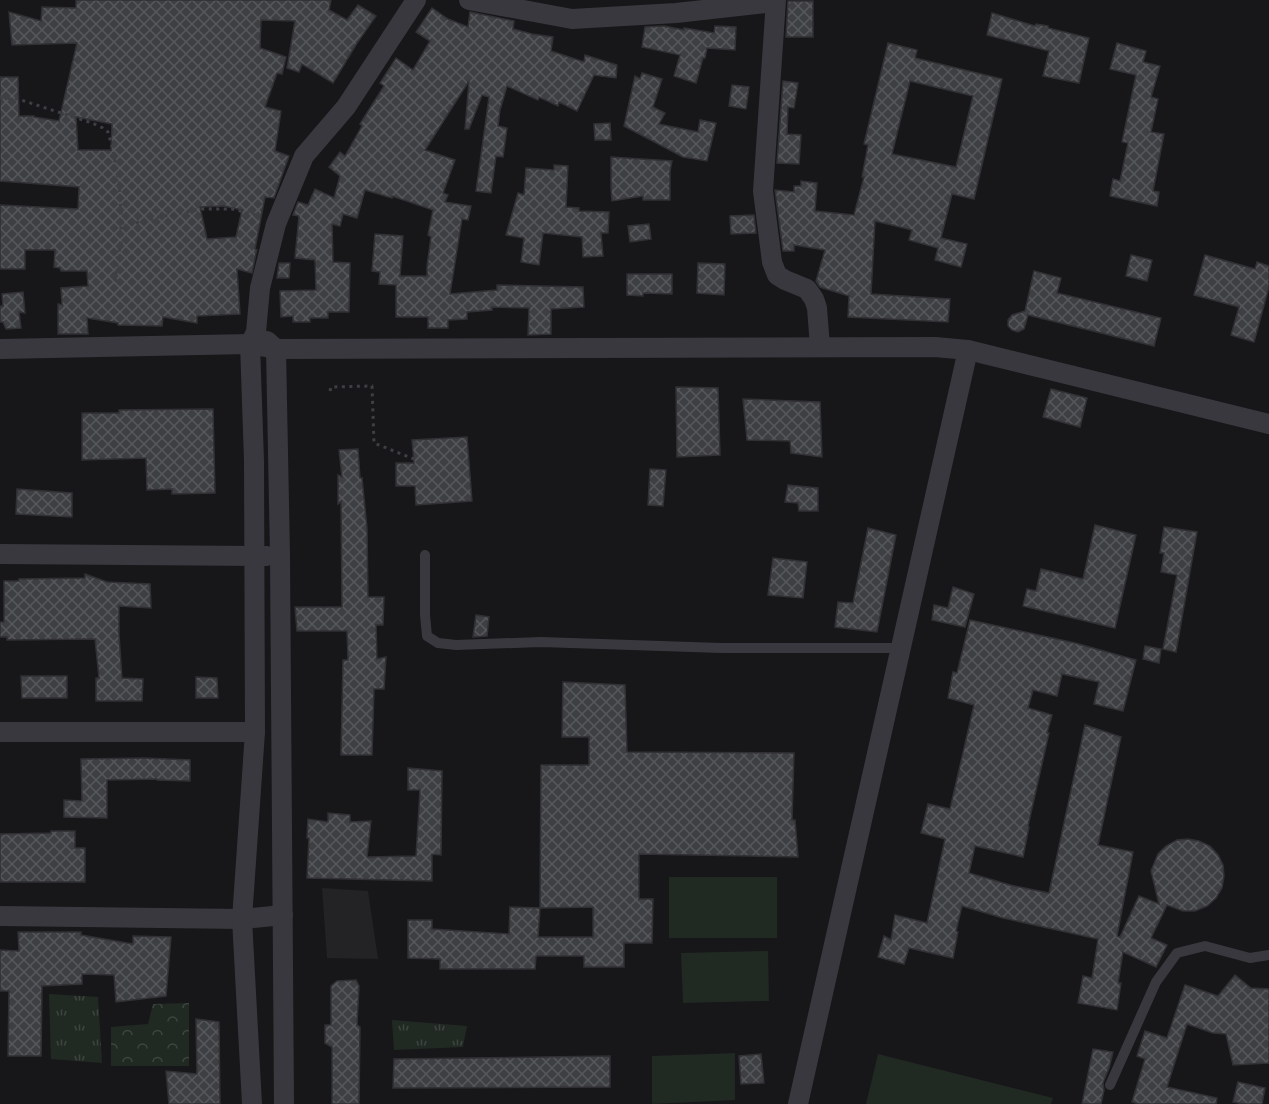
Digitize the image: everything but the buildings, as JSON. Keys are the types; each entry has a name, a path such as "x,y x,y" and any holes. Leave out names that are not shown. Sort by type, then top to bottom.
{"street":[{"path":"252,1104 242,919 255,732 253,338 260,288 276,224 304,156 346,107 416,0"},
{"path":"469,0 572,19 676,13 775,1 762,190 772,262 777,275 807,289 814,299 817,308 820,347"},
{"path":"0,349 253,338 276,349 935,346 968,350 1269,424"},
{"path":"276,349 280,555 284,1104"},
{"path":"798,1104 968,350"},
{"path":"0,554 280,555"},
{"path":"0,732 255,732"},
{"path":"0,916 242,919 283,915"}],"lane":[{"path":"425,555 427,636 438,643 456,645 541,642 721,648 900,648"},
{"path":"1110,1085 1156,982 1177,953 1205,946 1250,958 1269,955"}],"path":[{"path":"0,99 18,99 92,123 108,132 119,182 121,223 121,243 115,284"},
{"path":"121,223 148,222 153,218 202,209 232,209 273,220 276,224"},
{"path":"330,391 331,387 372,386 374,443 414,459"}],"shaded area":[{"path":"322,888 368,891 378,959 327,958"}],"green space":[{"path":"669,877 777,877 777,938 669,938"},
{"path":"768,951 769,1001 683,1003 681,953"},
{"path":"49,994 98,997 102,1063 51,1059"},
{"path":"189,1003 189,1066 111,1066 111,1027 148,1024 153,1004"},
{"path":"392,1020 467,1026 463,1047 394,1050"},
{"path":"735,1053 735,1100 652,1104 652,1056"},
{"path":"878,1054 1053,1098 1051,1104 866,1104"}]}
